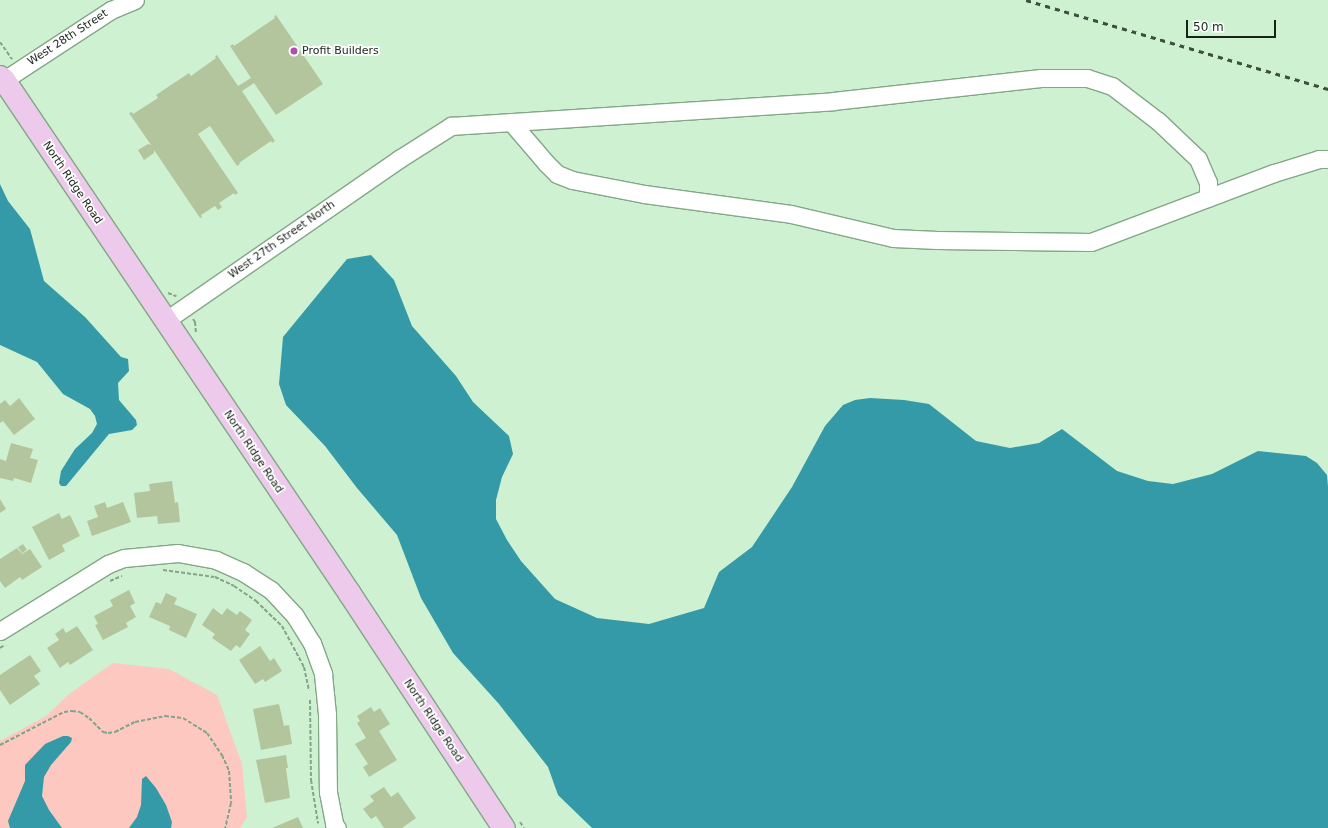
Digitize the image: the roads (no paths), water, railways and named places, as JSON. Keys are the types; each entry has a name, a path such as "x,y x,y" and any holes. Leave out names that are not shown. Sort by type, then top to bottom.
{"main road":[{"name":"North Ridge Road","path":"2,79 504,828"}],"street":[{"name":"West 28th Street","path":"2,79 111,10 135,0"},
{"name":"West 27th Street North","path":"165,321 399,159 452,126 833,101 1041,78 1087,78 1112,86 1158,121 1198,159 1208,182 1208,198"},
{"path":"511,122 553,171 572,180 644,194 791,214 893,238 1062,243 1091,242 1274,173 1319,159 1328,159"},
{"path":"5,637 108,564 124,558 178,553 216,560 243,572 272,590 295,616 312,643 321,667 327,714 328,792 334,824 337,828"}],"water":[{"path":"0,184 8,201 30,229 44,281 85,317 121,357 128,359 129,371 118,383 119,400 136,420 137,425 132,430 109,434 66,486 61,486 59,483 61,471 75,449 92,433 97,424 95,416 90,409 63,394 37,362 0,345"},
{"path":"371,255 394,280 412,326 456,376 473,402 509,436 513,454 502,477 496,500 496,519 507,540 521,561 555,599 597,618 649,624 704,608 719,572 752,547 792,487 825,426 843,405 855,400 870,398 904,400 929,404 976,441 1010,448 1039,443 1062,429 1117,471 1148,481 1173,484 1212,474 1258,451 1306,456 1317,463 1327,475 1328,487 1328,828 592,828 558,795 548,767 499,704 453,653 421,598 397,535 357,488 325,446 286,405 279,384 283,337 347,259"},
{"path":"63,736 72,738 71,742 51,765 44,777 42,796 49,810 62,828 10,828 8,821 25,781 25,765 45,744"},
{"path":"146,776 156,788 166,805 172,822 171,828 129,828 137,817 141,805 142,779"}],"railway":[{"path":"1026,0 1328,89"}],"place":[{"name":"Profit Builders","path":"294,51"}]}
